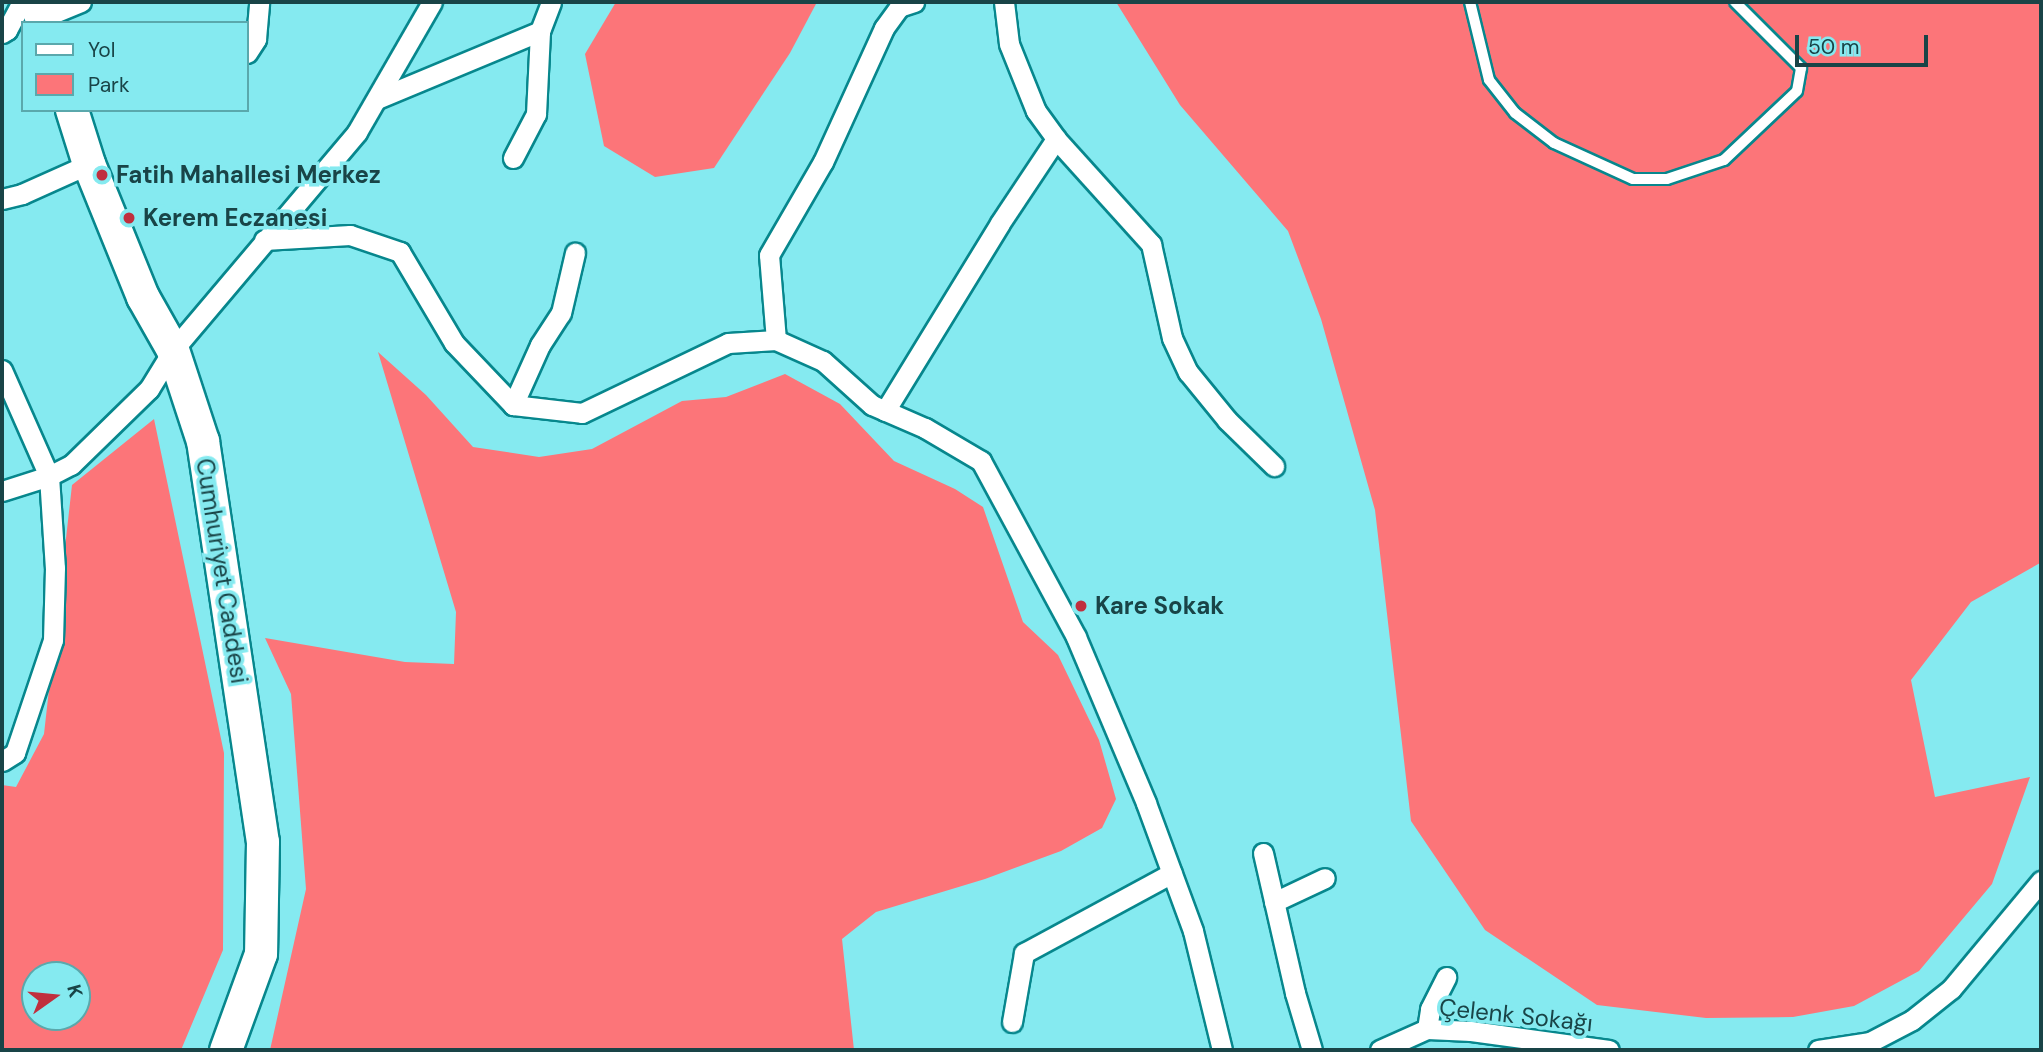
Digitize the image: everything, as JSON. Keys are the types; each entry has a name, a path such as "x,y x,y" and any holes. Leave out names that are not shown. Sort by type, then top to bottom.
{"main road":[{"name":"Cumhuriyet Caddesi","path":"73,112 89,164 143,297 173,350 202,441 263,842 261,954 226,1050"}],"street":[{"path":"2,33 36,11 81,2"},
{"path":"248,51 256,39 259,2"},
{"path":"2,491 49,476 71,465 149,389 173,350 357,132 432,2"},
{"path":"513,158 536,114 540,31 551,2"},
{"path":"776,340 769,255 823,162 884,28 899,7 914,2"},
{"path":"1004,2 1009,44 1036,111 1056,139 1151,244 1172,338 1188,372 1227,420 1274,466"},
{"path":"377,99 540,31"},
{"path":"885,411 1000,223 1056,139"},
{"path":"2,199 22,194 89,164"},
{"path":"264,240 350,235 400,252 454,343 513,405 582,413 728,343 776,340 823,361 872,405 925,428 981,461 1076,637 1193,931 1222,1050"},
{"path":"513,405 540,345 561,313 575,253"},
{"path":"2,370 49,476 55,568 53,640 15,753 2,761"},
{"path":"1264,853 1295,993 1312,1050"},
{"path":"1012,1022 1024,953 1172,873"},
{"path":"1274,902 1325,878"},
{"path":"1818,1050 1870,1042 1912,1020 1951,989 2041,881"},
{"path":"1426,1029 1430,1009 1446,977"},
{"name":"Çelenk Sokağı","path":"1380,1050 1426,1029 1471,1031 1609,1050"}],"lane":[{"path":"1470,2 1489,80 1515,113 1554,143 1633,179 1667,179 1724,160 1797,91 1801,68 1735,2"}],"green space":[{"path":"616,2 817,2 790,53 714,168 655,177 604,146 585,54"},
{"path":"1116,2 2041,2 2040,563 1971,602 1911,680 1935,797 2030,777 1992,884 1919,971 1854,1006 1793,1017 1706,1018 1597,1005 1485,930 1411,821 1375,510 1321,319 1288,231 1180,105"},
{"path":"378,352 426,395 473,447 539,457 592,449 682,401 726,397 785,374 840,404 894,461 955,489 983,507 1023,622 1058,655 1099,740 1116,799 1102,828 1061,851 985,879 876,912 842,939 854,1050 270,1050 306,889 291,694 265,638 405,662 454,664 456,612"},
{"path":"154,419 224,753 223,950 181,1050 2,1050 2,785 16,787 44,734 72,485"}],"place":[{"name":"Fatih Mahallesi Merkez","path":"102,175"},
{"name":"Kerem Eczanesi","path":"129,218"},
{"name":"Kare Sokak","path":"1081,606"}]}
